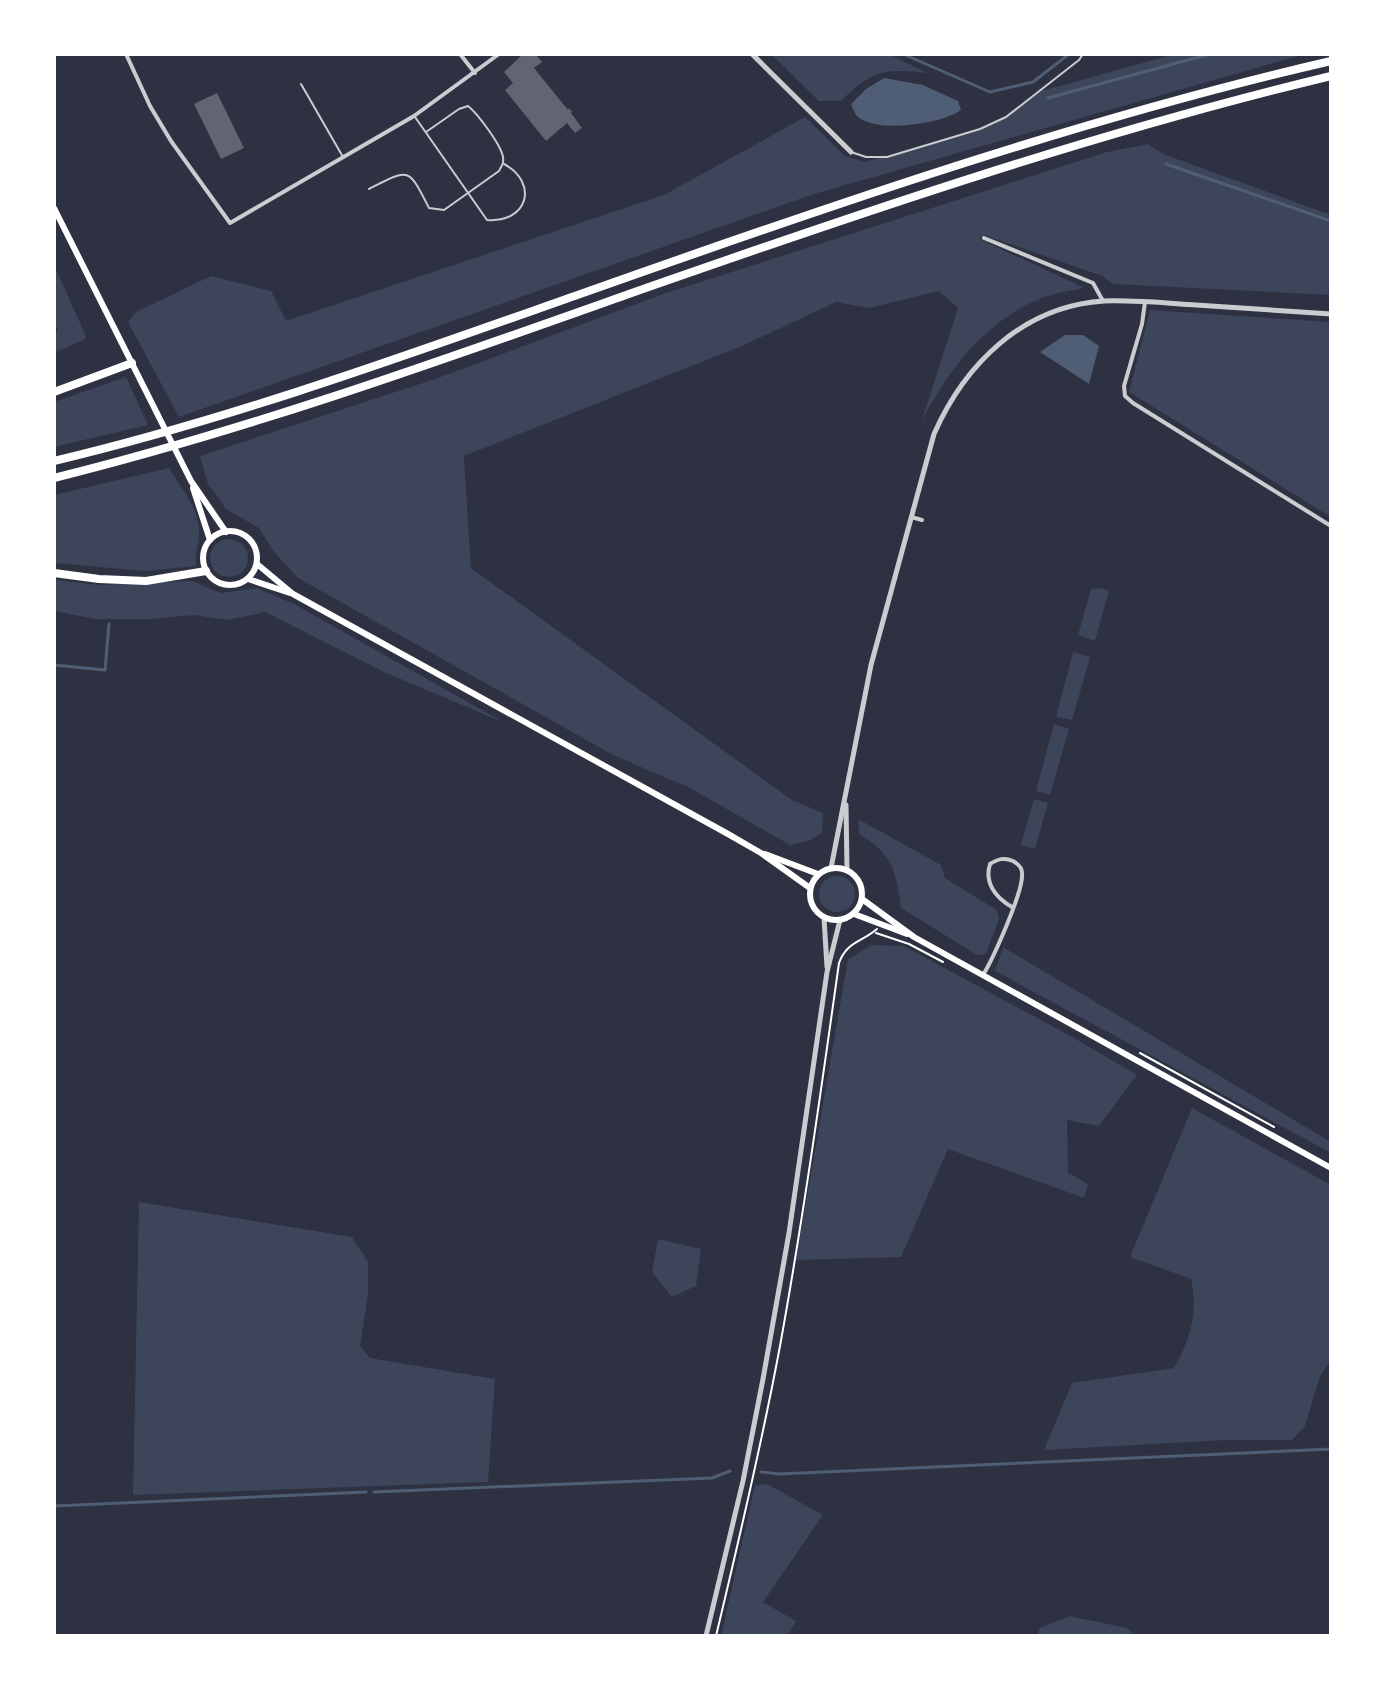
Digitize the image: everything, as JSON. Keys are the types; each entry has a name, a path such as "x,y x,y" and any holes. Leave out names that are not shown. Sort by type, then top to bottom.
{"highway":[{"path":"54,461 141,440 331,382 708,249 1038,141 1281,72 1331,61"},
{"path":"54,478 149,454 337,397 717,263 1045,155 1331,76"},
{"path":"54,392 132,363"},
{"path":"54,573 146,581 206,571"}],"main road":[{"path":"54,208 191,481 226,532"},
{"path":"191,481 210,540"},
{"path":"226,532 237,532 246,537 257,553 257,564 248,579 239,584 220,584 206,571 203,554 210,540 226,532"},
{"path":"257,564 293,594"},
{"path":"248,579 293,594 761,853 810,888"},
{"path":"761,853 818,874"},
{"path":"831,868 847,869 860,883 862,899 854,914 840,920 824,918 813,907 810,888 818,874 831,868"},
{"path":"862,899 914,937 1331,1168"},
{"path":"854,914 914,937"}],"street":[{"path":"126,54 150,106 171,141 230,223 414,116 499,54"},
{"path":"460,54 475,73"},
{"path":"752,54 851,152"},
{"path":"984,238 1093,283 1103,301"},
{"path":"831,868 871,665 934,434 947,405 980,361 1003,339 1029,323 1052,313 1103,301 1331,314"},
{"path":"1145,302 1142,324 1124,386 1125,396 1331,526"},
{"path":"911,517 922,520"},
{"path":"846,796 847,869"},
{"path":"983,975 1012,907 1023,872 1011,860 1000,858 990,864 987,874 998,898 1012,907"},
{"path":"824,918 827,972"},
{"path":"706,1636 743,1481 768,1350 789,1233 827,972 840,920"}],"lane":[{"path":"851,152 866,157 887,157 980,129 1006,117 1083,54"},
{"path":"301,84 344,158"},
{"path":"369,189 395,175 406,174 414,177 429,208 444,210 499,171 503,164 503,155 468,106 426,132"},
{"path":"414,116 487,220 498,221 515,216 523,204 523,185 516,173 503,164"}],"shaded area":[{"path":"771,54 889,54 927,73 900,71 880,74 861,83 841,101 819,101"},
{"path":"1175,54 1305,54 814,194 179,417 128,322 136,312 211,276 271,291 286,321 664,195 805,117 845,156 865,162 980,129 1006,117 1038,92"},
{"path":"884,78 923,85 958,101 961,110 925,123 893,126 879,125 857,116 851,104 866,89"},
{"path":"1148,144 1163,154 1331,215 1331,295 1113,284 1102,276 984,235 979,239 1085,288 1053,295 1007,316 957,365 921,423 958,308 939,291 869,308 836,302 742,346 464,456 471,568 792,800 823,813 822,833 808,841 790,845 690,788 613,755 298,578 274,552 259,528 226,509 208,484 200,456 435,379 666,293 1107,152"},
{"path":"54,265 86,336 54,353 54,333 58,331 54,322"},
{"path":"1150,310 1331,322 1331,517 1129,392"},
{"path":"1065,335 1083,335 1099,346 1089,384 1040,352"},
{"path":"126,377 148,425 54,447 54,402"},
{"path":"169,468 196,516 199,534 196,566 145,571 54,563 54,495"},
{"path":"229,539 242,545 248,558 242,571 229,577 216,571 210,558 216,545"},
{"path":"54,580 99,585 192,581 221,593 257,588 294,604 505,723 384,672 265,612 228,620 194,615 95,619 54,611"},
{"path":"1091,589 1109,591 1095,641 1078,635"},
{"path":"1073,652 1090,657 1072,720 1056,717"},
{"path":"1054,724 1069,729 1050,795 1036,791"},
{"path":"1034,799 1048,803 1035,849 1021,845"},
{"path":"858,819 941,865 945,878 997,910 999,919 986,954 977,955 901,908 891,865 879,849 859,834"},
{"path":"837,876 850,881 855,894 850,907 837,912 824,907 819,894 824,881"},
{"path":"872,945 904,946 1137,1075 1099,1126 1067,1120 1068,1173 1088,1184 1084,1198 948,1149 901,1257 796,1260 848,959"},
{"path":"1003,947 1331,1142 1331,1153 995,971"},
{"path":"1192,1108 1331,1185 1331,1360 1320,1376 1305,1426 1292,1440 1227,1440 1044,1450 1072,1383 1174,1368 1185,1347 1193,1314 1191,1279 1130,1257"},
{"path":"139,1202 352,1237 368,1262 368,1294 360,1346 370,1358 495,1379 488,1482 133,1495"},
{"path":"658,1239 701,1249 696,1286 672,1297 652,1272"},
{"path":"767,1484 823,1515 763,1602 796,1621 787,1636 721,1636 755,1485"},
{"path":"1069,1616 1127,1628 1136,1636 1037,1636 1040,1628"}],"building":[{"path":"523,54 535,54 542,62 534,68 582,128 575,133 567,123 546,141 505,90 513,83 504,72"},
{"path":"217,93 244,148 221,159 194,104"}],"waterway":[{"path":"903,54 990,92 1033,82 1069,54"},
{"path":"1048,98 1210,54"},
{"path":"1166,164 1331,221"},
{"path":"54,665 105,670 109,624"},
{"path":"761,1472 779,1474 1331,1449"},
{"path":"374,1492 712,1478 730,1471"},
{"path":"54,1506 366,1492"}]}
